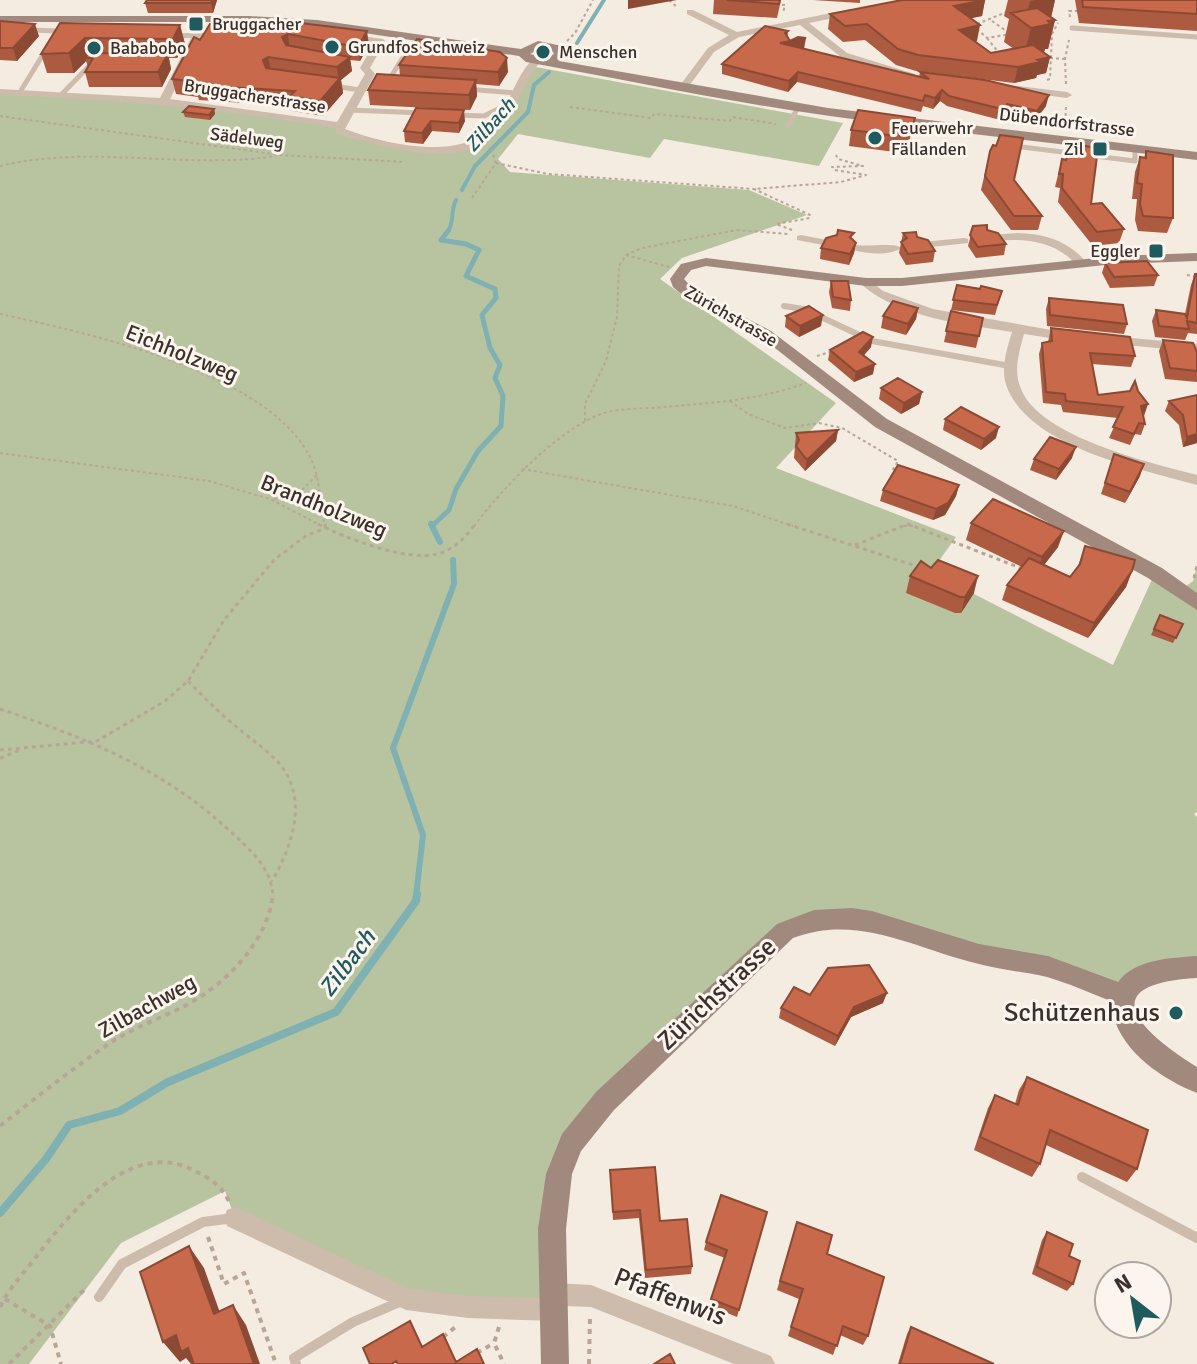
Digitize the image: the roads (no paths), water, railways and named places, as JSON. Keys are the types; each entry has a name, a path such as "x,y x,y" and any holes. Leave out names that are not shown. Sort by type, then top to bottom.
{"main road":[{"name":"Dübendorfstrasse","path":"0,19 249,19 317,23 523,53 538,45 560,52 576,63 798,107 1197,156"},
{"path":"541,62 560,52"},
{"name":"Dübendorfstrasse","path":"523,53 526,58 541,62 638,77"},
{"name":"Zürichstrasse","path":"1197,257 1082,264 918,281 866,282 699,262 681,271 678,284 766,334 881,423 1155,573 1197,603"},
{"name":"Zürichstrasse","path":"555,1364 552,1229 556,1191 571,1143 605,1101 785,931 814,920 852,918 872,921 979,954 1048,967 1124,995"},
{"path":"1197,967 1141,976 1133,981 1124,995 1125,1020 1134,1035 1157,1055 1197,1081"}],"street":[{"path":"680,84 711,50 736,35 859,11"},
{"path":"690,12 736,35"},
{"path":"801,21 844,55 924,78"},
{"name":"Bruggacherstrasse","path":"299,31 380,41 360,66 370,74 340,131 423,150 445,151 467,147 485,139 496,129 541,62"},
{"name":"Bruggacherstrasse","path":"165,99 197,36"},
{"path":"998,87 1067,100"},
{"name":"Bruggacherstrasse","path":"0,92 165,99 340,126"},
{"path":"992,238 1017,235 1049,240 1069,249 1082,264"},
{"path":"801,238 828,243"},
{"path":"922,245 964,241"},
{"path":"857,248 872,251 896,248"},
{"path":"866,282 883,297 958,318 1085,338"},
{"path":"1019,330 1010,366 1011,379 1021,402 1046,425 1071,440 1197,480"},
{"path":"1101,339 1197,348"},
{"name":"Pfaffenwis","path":"235,1218 271,1232 406,1299 468,1307 506,1308 591,1296 763,1364"}],"lane":[{"path":"1072,28 1197,37"},
{"path":"20,92 57,31 29,30"},
{"path":"169,36 210,33"},
{"path":"809,39 821,37"},
{"path":"386,83 402,59"},
{"path":"62,94 71,81 85,75 91,63 107,63"},
{"path":"168,64 183,64"},
{"path":"330,86 398,84"},
{"path":"454,88 514,98"},
{"path":"443,115 484,116 514,98"},
{"path":"788,126 798,107"},
{"path":"349,110 429,114"},
{"path":"1000,131 999,144 1059,154 1135,161 1135,148"},
{"path":"784,306 804,309 869,339 1010,366"},
{"path":"1082,1177 1197,1238"},
{"path":"99,1297 122,1264 203,1222 235,1218"},
{"path":"296,1364 294,1358 353,1322 406,1299"}],"waterway":[{"name":"Zilbach","path":"577,43 604,0"},
{"name":"Zilbach","path":"462,190 475,166 528,112 534,85 549,72"},
{"name":"Zilbach","path":"448,231 456,200"},
{"name":"Zilbach","path":"432,526 449,510 456,489 478,451 501,426 503,396 495,378 500,365 490,348 482,315 496,298 495,289 466,276 479,250 466,244 441,240 448,231"},
{"name":"Zilbach","path":"432,526 440,542"},
{"name":"Zilbach","path":"416,896 423,835 393,748 454,584 453,560"},
{"name":"Zilbach","path":"0,1213 46,1159 69,1125 120,1111 168,1082 336,1012 416,901 417,894"}],"place":[{"name":"Bruggacher","path":"196,24"},
{"name":"Grundfos Schweiz","path":"332,47"},
{"name":"Bababobo","path":"94,48"},
{"name":"Menschen","path":"543,52"},
{"name":"Feuerwehr Fällanden","path":"875,138"},
{"name":"Zil","path":"1100,149"},
{"name":"Eggler","path":"1156,251"},
{"name":"Schützenhaus","path":"1176,1013"}]}
